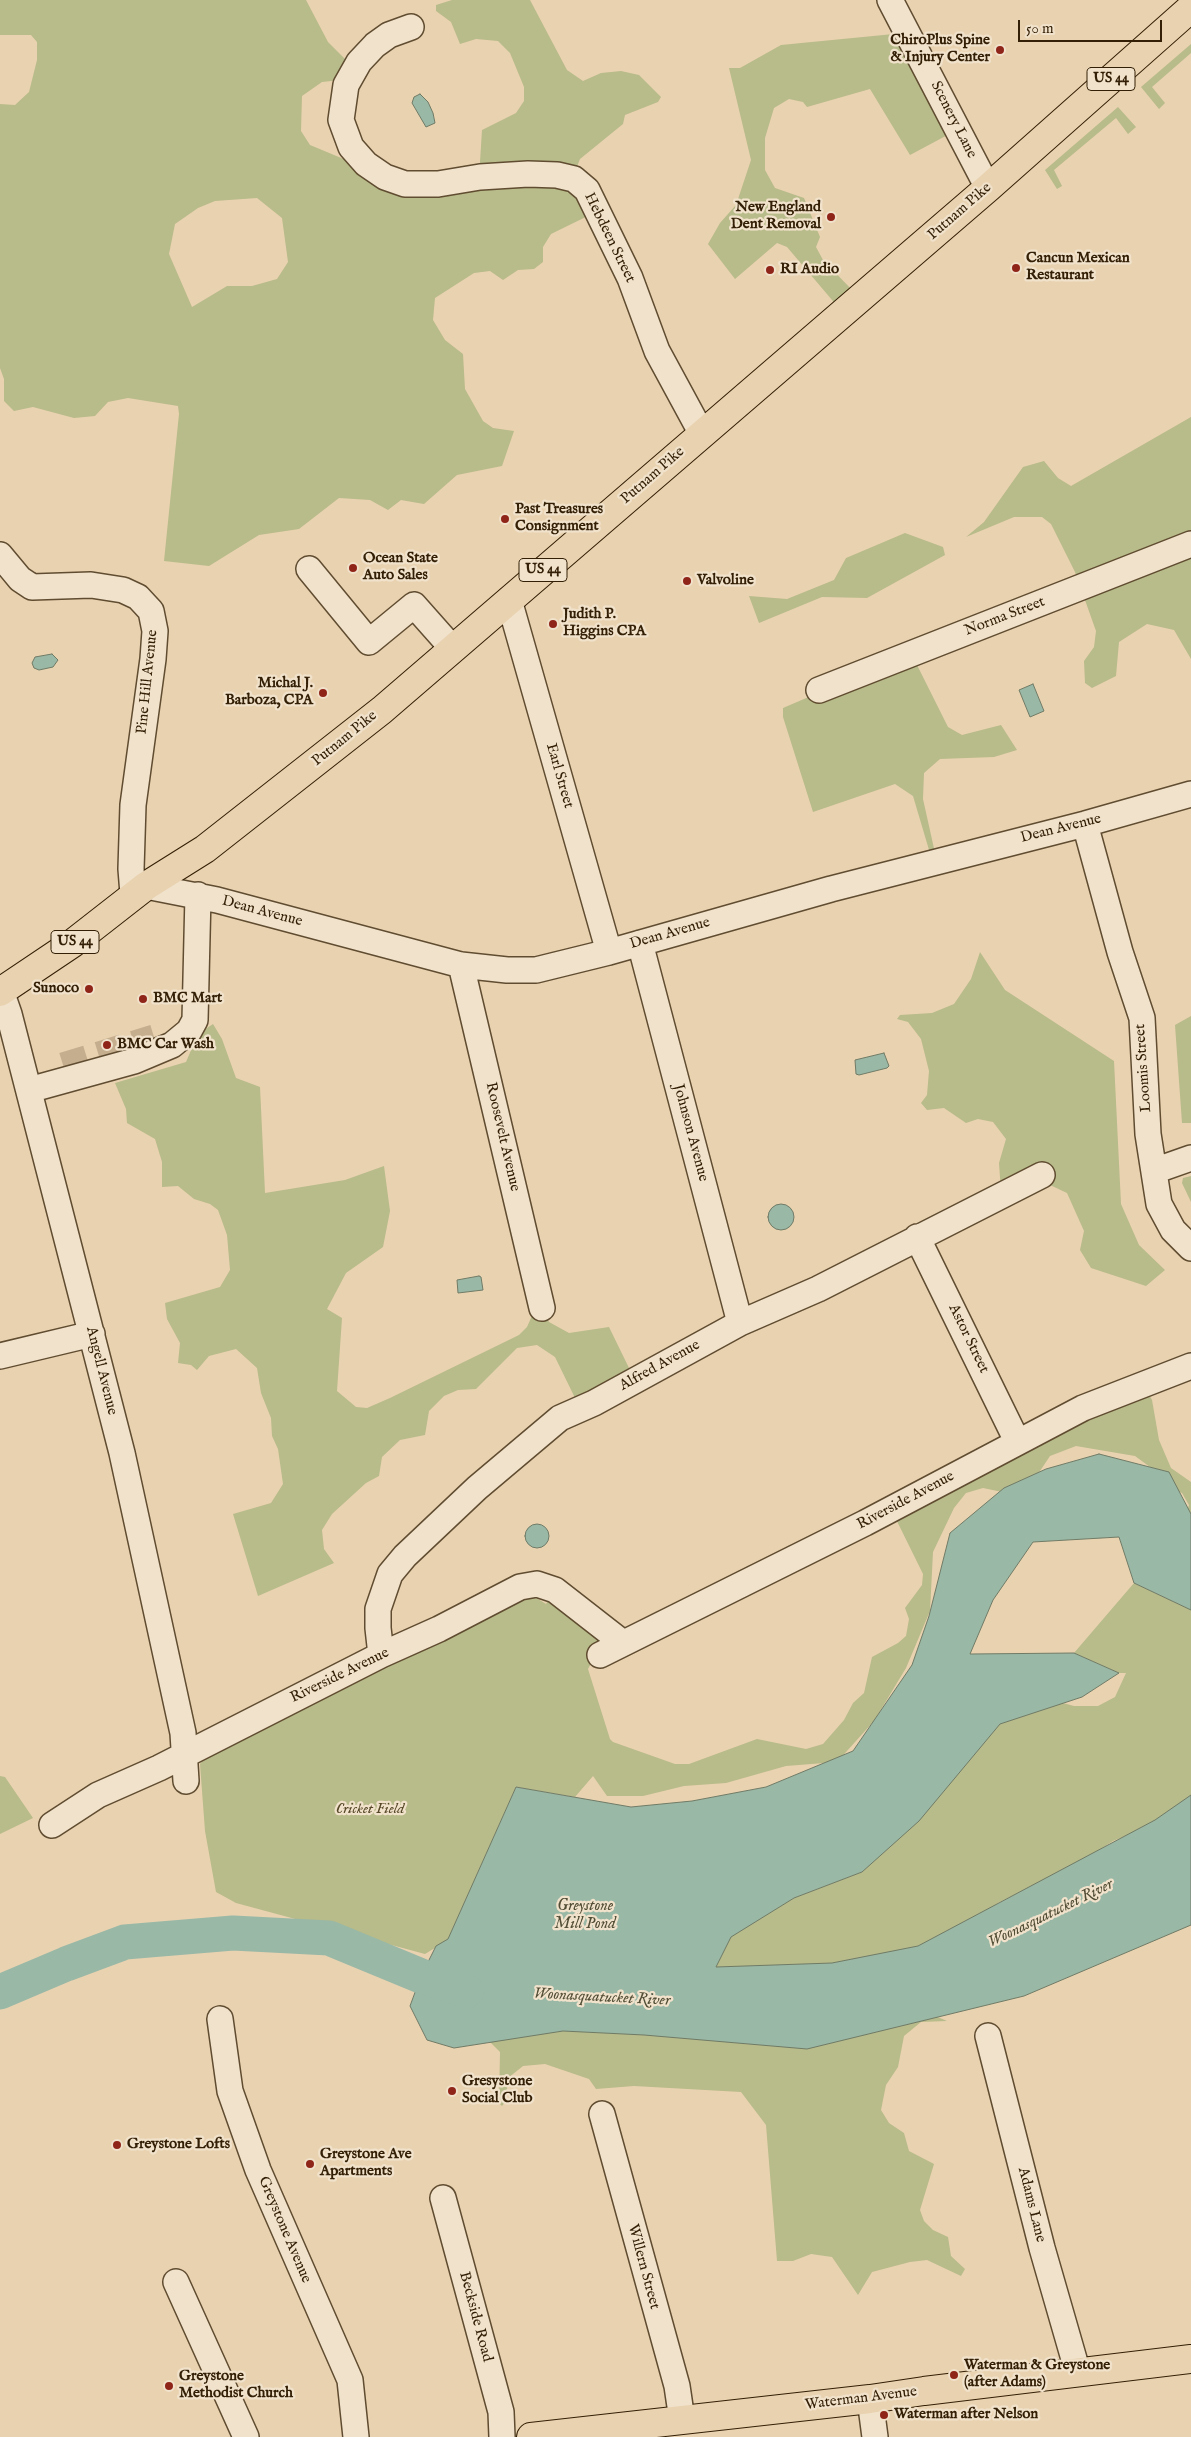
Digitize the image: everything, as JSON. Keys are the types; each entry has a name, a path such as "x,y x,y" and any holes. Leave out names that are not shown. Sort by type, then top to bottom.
{"main road":[{"name":"Putnam Pike","path":"1,990 73,943 140,890 205,849 382,710 988,188 1191,8"},
{"name":"Waterman Avenue","path":"531,2437 870,2399 924,2390 1191,2359"}],"street":[{"name":"Scenery Lane","path":"890,0 988,188"},
{"name":"Hebdeen Street","path":"411,27 389,35 375,45 359,62 346,84 341,120 350,147 366,164 385,177 405,184 438,184 480,177 547,175 574,179 587,190 630,278 656,351 702,434"},
{"name":"Norma Street","path":"819,690 1191,544"},
{"name":"Pine Hill Avenue","path":"0,555 20,579 32,586 91,584 123,590 138,597 151,611 156,631 133,805 131,869 140,890"},
{"path":"309,569 368,642 414,605 453,648"},
{"name":"Earl Street","path":"509,600 609,952"},
{"name":"Dean Avenue","path":"140,890 198,895 462,965 507,970 536,970 609,952 974,851 1085,824 1191,794"},
{"name":"Loomis Street","path":"1085,824 1120,952 1142,1018 1148,1134 1159,1204 1173,1230 1191,1248"},
{"path":"38,1088 134,1061 163,1041 189,1031 195,1020 198,895"},
{"name":"Johnson Avenue","path":"640,943 740,1323"},
{"name":"Roosevelt Avenue","path":"462,965 542,1308"},
{"name":"Angell Avenue","path":"1,990 38,1088 92,1334 122,1450 183,1733 185,1754"},
{"path":"38,1088 54,1068 63,1065"},
{"path":"1154,1171 1191,1158"},
{"name":"Alfred Avenue","path":"381,1655 378,1609 390,1574 405,1556 477,1488 560,1418 594,1402 740,1323 818,1289 917,1237 981,1208 1042,1175"},
{"name":"Astor Street","path":"917,1237 1017,1441"},
{"path":"0,1356 92,1334"},
{"name":"Riverside Avenue","path":"600,1655 865,1523 1017,1441 1083,1408 1191,1366"},
{"name":"Riverside Avenue","path":"52,1825 98,1795 185,1754 381,1655 439,1629 520,1587 537,1584 555,1590 624,1643"},
{"path":"185,1754 186,1781"},
{"name":"Greystone Avenue","path":"220,2019 230,2091 258,2170 350,2380 356,2437"},
{"name":"Adams Lane","path":"988,2036 1042,2248 1078,2373"},
{"name":"Willern Street","path":"602,2114 677,2386 682,2420"},
{"name":"Beckside Road","path":"443,2198 501,2412 502,2437"},
{"path":"176,2282 246,2437"},
{"path":"870,2399 875,2437"}],"green space":[{"path":"0,0 306,0 328,42 346,60 340,80 322,82 302,96 301,131 310,145 346,160 361,155 385,177 479,178 482,130 516,113 524,101 524,87 510,53 498,41 476,39 460,44 451,22 436,11 436,5 452,0 530,0 567,70 583,81 601,73 621,71 639,75 661,97 658,102 625,115 623,124 580,159 572,179 596,212 551,234 543,247 543,262 534,269 518,270 503,280 490,271 474,273 435,298 433,320 445,340 463,354 465,389 483,421 493,428 514,431 502,466 457,475 424,504 401,500 388,510 370,500 339,498 299,529 259,535 209,566 164,561 179,414 178,406 128,398 108,402 95,416 74,418 33,407 14,411 4,401 4,379 0,368 0,104 15,105 29,92 37,60 37,42 31,35 0,35","holes":["257,198 282,218 288,262 277,279 252,286 227,286 192,307 169,254 175,224 198,208 215,201"]},
{"path":"904,33 955,131 910,155 870,89 807,107 803,102 789,99 774,108 765,138 765,170 775,188 804,198 820,237 816,247 823,260 855,293 838,307 787,247 777,243 735,279 708,244 720,223 736,205 751,160 729,68 740,68 781,45"},
{"path":"1191,44 1191,53 1152,87 1165,103 1159,109 1141,87"},
{"path":"1118,107 1136,127 1128,134 1116,118 1054,170 1062,186 1057,189 1045,170"},
{"path":"1191,417 1191,659 1174,630 1147,624 1119,642 1116,676 1092,688 1085,683 1084,661 1094,647 1096,631 1075,572 1051,524 1042,517 1014,517 966,537 984,522 1023,467 1044,461 1058,478 1071,486"},
{"path":"905,533 943,547 945,555 867,598 822,597 759,623 749,596 787,599 834,580 846,558"},
{"path":"911,653 948,727 962,735 1001,725 1017,750 994,757 940,759 924,773 923,799 937,862 932,860 913,796 895,784 813,812 783,717 783,708"},
{"path":"980,952 1005,990 1114,1061 1121,1204 1139,1245 1165,1270 1146,1286 1091,1268 1080,1250 1084,1231 1067,1193 1033,1177 1001,1192 999,1163 1006,1139 993,1122 978,1119 966,1123 944,1108 927,1110 921,1103 927,1095 929,1071 921,1039 908,1022 897,1019 900,1015 932,1013 954,1004 971,979"},
{"path":"1191,1016 1191,1123 1182,1123 1175,1025"},
{"path":"213,1024 222,1039 236,1078 260,1087 265,1193 345,1180 384,1166 390,1211 383,1247 346,1273 327,1309 342,1318 337,1391 356,1407 367,1408 390,1398 519,1335 527,1327 538,1302 549,1322 569,1333 609,1327 629,1368 630,1376 577,1402 555,1357 537,1345 517,1348 476,1389 458,1390 444,1396 429,1411 425,1435 400,1440 382,1457 379,1476 366,1483 332,1514 322,1530 324,1549 334,1563 258,1596 233,1514 271,1503 283,1484 278,1449 272,1436 271,1418 261,1393 257,1368 236,1349 209,1356 197,1370 191,1365 178,1363 180,1343 167,1319 165,1303 220,1287 230,1270 227,1235 218,1210 210,1204 194,1199 178,1186 162,1187 162,1162 155,1139 127,1123 126,1109 115,1083 186,1062 198,1034"},
{"path":"1191,1176 1191,1202 1182,1183 1183,1178"},
{"name":"Cricket Field","path":"1141,1380 1152,1400 1159,1440 1171,1468 1191,1482 1191,1569 1178,1540 1189,1505 1182,1493 1158,1483 1150,1467 1135,1456 1076,1446 1050,1456 1028,1489 1007,1493 983,1488 966,1493 954,1508 933,1552 930,1611 906,1668 874,1721 837,1762 786,1766 726,1783 684,1786 643,1796 607,1796 593,1776 575,1797 516,1787 448,1940 425,1954 236,1903 216,1892 205,1831 200,1764 209,1752 373,1671 405,1658 523,1595 538,1599 546,1604 556,1588 604,1639 588,1669 610,1739 613,1742 675,1764 689,1764 757,1739 806,1749 823,1744 844,1720 853,1703 864,1693 872,1657 898,1643 906,1636 909,1619 905,1608 922,1585 923,1574 890,1507"},
{"path":"1134,1583 1191,1610 1191,1810 1113,1841 1082,1861 998,1903 971,1925 927,1944 820,1969 718,1978 714,1955 725,1939 794,1898 862,1872 954,1744 1033,1695 1074,1706 1098,1706 1115,1697 1126,1673 1119,1673 1074,1653"},
{"path":"0,1776 5,1777 33,1818 0,1834"},
{"path":"919,2009 947,2021 921,2022 904,2036 898,2067 886,2085 881,2110 889,2123 904,2133 909,2151 934,2164 920,2210 924,2221 933,2230 948,2237 951,2256 965,2269 961,2276 927,2260 910,2262 872,2272 858,2295 832,2257 811,2254 793,2261 777,2261 766,2125 741,2092 634,2086 596,2089 589,2079 545,2064 523,2066 508,2078 506,2101 502,2106 499,2103 500,2052 483,2035"}],"water":[{"path":"420,94 428,102 435,123 426,127 412,103 414,97"},
{"path":"52,654 58,660 53,667 39,670 34,668 32,663 35,657"},
{"path":"1033,684 1044,711 1030,717 1019,690"},
{"path":"884,1053 889,1066 887,1068 859,1075 856,1074 855,1060"},
{"path":"781,1204 790,1208 794,1217 790,1226 781,1230 772,1226 768,1217 772,1208"},
{"path":"481,1277 483,1290 458,1293 457,1280"},
{"name":"Greystone Mill Pond","path":"1099,1454 1169,1472 1191,1514 1191,1610 1134,1583 1119,1537 1033,1542 993,1600 970,1654 1074,1653 1119,1673 1082,1697 1000,1724 919,1821 862,1872 794,1898 731,1937 716,1967 832,1963 918,1946 1155,1820 1191,1795 1191,1925 1024,1996 807,2049 644,2035 563,2031 454,2048 427,2040 410,2006 421,1976 436,1946 448,1939 516,1787 631,1807 692,1801 766,1787 853,1751 912,1665 929,1616 950,1533 1004,1488 1046,1469"},
{"path":"537,1524 546,1527 549,1536 546,1545 537,1548 528,1545 525,1536 528,1527"}],"waterway":[{"name":"Woonasquatucket River","path":"0,1992 125,1942 233,1933 329,1938 421,1976 466,1991"}],"tunnel":[{"path":"63,1065 154,1037"}],"place":[{"name":"ChiroPlus Spine & Injury Center","path":"1000,50"},
{"name":"New England Dent Removal","path":"831,217"},
{"name":"Cancun Mexican Restaurant","path":"1016,268"},
{"name":"RI Audio","path":"770,270"},
{"name":"Past Treasures Consignment","path":"505,519"},
{"name":"Ocean State Auto Sales","path":"353,568"},
{"name":"Valvoline","path":"687,581"},
{"name":"Judith P. Higgins CPA","path":"553,624"},
{"name":"Michal J. Barboza, CPA","path":"323,693"},
{"name":"Sunoco","path":"89,989"},
{"name":"BMC Mart","path":"143,999"},
{"name":"BMC Car Wash","path":"107,1045"},
{"name":"Gresystone Social Club","path":"452,2091"},
{"name":"Greystone Lofts","path":"117,2145"},
{"name":"Greystone Ave Apartments","path":"310,2164"},
{"name":"Waterman & Greystone (after Adams)","path":"954,2375"},
{"name":"Greystone Methodist Church","path":"169,2386"},
{"name":"Waterman after Nelson","path":"884,2415"}]}
